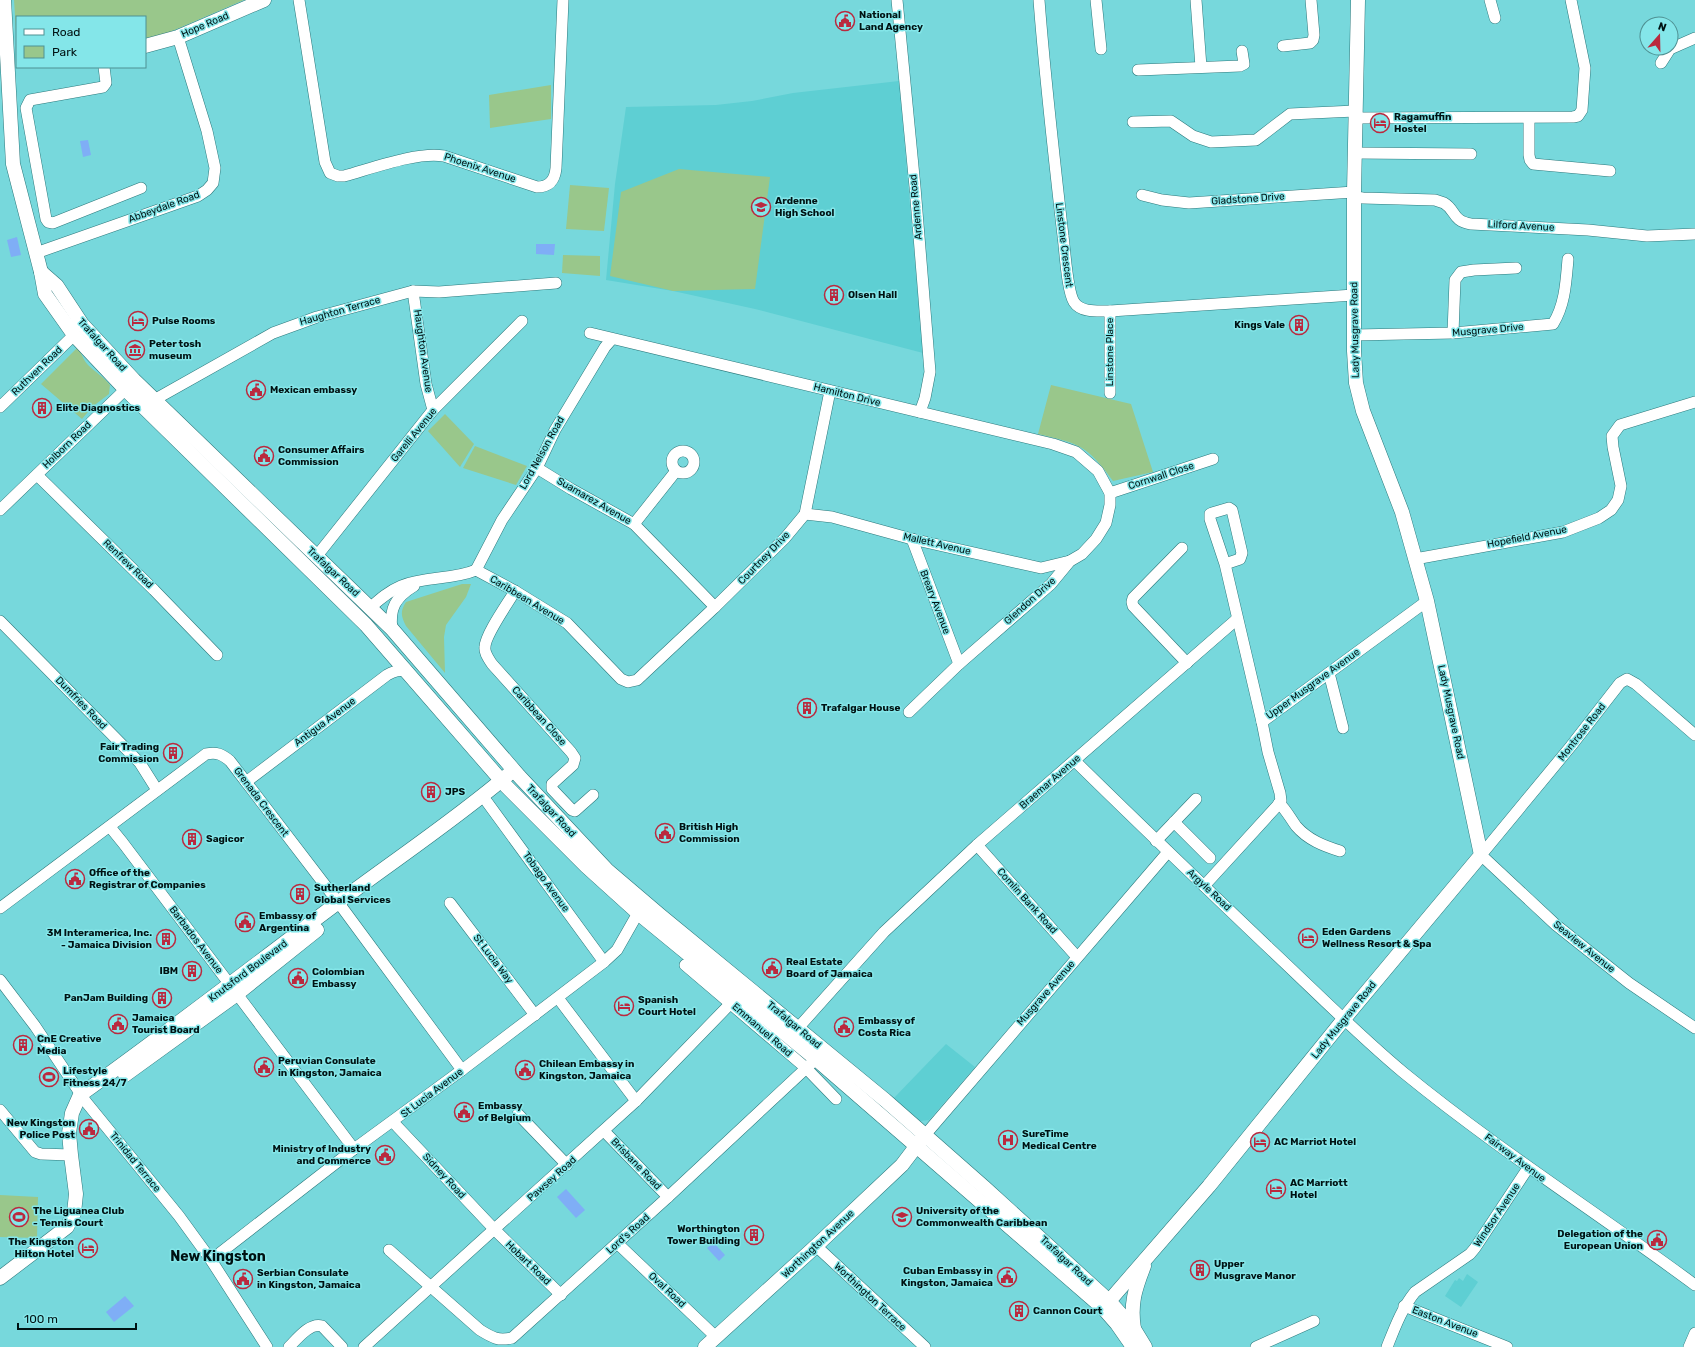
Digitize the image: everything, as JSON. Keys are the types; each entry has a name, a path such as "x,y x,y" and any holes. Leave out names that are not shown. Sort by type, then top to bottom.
{"main road":[{"name":"Trafalgar Road","path":"4,0 12,164 41,272 45,294 74,335 130,384 366,625 483,757 519,800 586,866 811,1063 916,1146 1106,1305"},
{"name":"Hope Road","path":"146,46 178,37 264,0"},
{"name":"Lady Musgrave Road","path":"1106,1305 1209,1186 1344,1019 1481,855 1427,601 1402,512 1363,411 1356,383 1354,295 1355,114 1358,0"},
{"name":"Trafalgar Road","path":"41,272 57,286 82,324 130,384"},
{"name":"Trafalgar Road","path":"150,404 249,484 316,557 371,607 392,629 516,773 607,870 925,1135 1077,1271 1106,1305"},
{"path":"366,625 371,607"},
{"path":"483,757 492,776 489,797 503,793 519,800"},
{"name":"Knutsford Boulevard","path":"83,1099 233,989 341,906 489,797 516,773"},
{"path":"0,1278 67,1227 74,1213 76,1194 71,1156 70,1133 72,1114 83,1099"},
{"name":"Worthington Avenue","path":"712,1343 902,1165 925,1135"},
{"path":"1134,1329 1131,1313 1132,1305 1136,1289 1149,1257"},
{"path":"1077,1271 1095,1283 1105,1287 1115,1287 1128,1280"},
{"path":"1106,1305 1134,1329 1145,1347"},
{"path":"1106,1305 1133,1347"}],"street":[{"name":"Phoenix Avenue","path":"299,0 325,162 330,173 338,176 344,176 418,156 435,154 538,188 544,188 553,180 556,168 563,0"},
{"name":"Ardenne Road","path":"896,0 915,187 930,372 925,398 920,412"},
{"name":"Linstone Crescent","path":"1039,0 1046,96 1071,295 1078,306 1084,310 1110,311 1354,295"},
{"path":"1096,0 1101,49"},
{"path":"1196,0 1201,67"},
{"path":"1283,46 1310,43 1313,40 1314,35 1311,0"},
{"path":"1490,0 1495,18"},
{"path":"1133,122 1171,121 1193,136 1211,142 1256,140 1290,114 1529,118 1578,116 1582,110 1585,68 1571,0"},
{"name":"Abbeydale Road","path":"36,253 198,196 207,190 213,183 215,168 207,131 178,37"},
{"path":"1661,63 1670,49 1695,38"},
{"path":"1138,70 1243,65 1242,50"},
{"path":"104,68 106,83 103,87 30,100 26,108 46,219 48,222 52,223 141,188"},
{"path":"1529,118 1529,155 1530,160 1534,164 1610,171"},
{"path":"1355,153 1471,154"},
{"name":"Gladstone Drive","path":"1142,195 1162,200 1189,203 1355,194"},
{"name":"Lilford Avenue","path":"1355,194 1363,198 1435,200 1445,204 1455,217 1463,223 1588,230 1647,236 1695,234"},
{"name":"Musgrave Drive","path":"1355,335 1453,333 1553,324 1560,312 1568,259"},
{"path":"1453,333 1455,280 1461,272 1516,268"},
{"name":"Haughton Terrace","path":"150,404 273,333 317,317 413,291 439,292 556,283"},
{"name":"Haughton Avenue","path":"413,291 426,384 432,410"},
{"name":"Linstone Place","path":"1110,311 1110,393"},
{"name":"Garelli Avenue","path":"316,557 432,410 522,321"},
{"name":"Hamilton Drive","path":"590,333 1053,444 1076,452 1098,471 1110,493"},
{"name":"Ruthven Road","path":"0,406 74,335"},
{"name":"Lord Nelson Road","path":"476,570 502,520 537,468 555,430 605,347 612,339"},
{"name":"Holborn Road","path":"0,510 130,384"},
{"name":"Courtney Drive","path":"628,682 637,680 715,607 785,538 805,514 830,391"},
{"name":"Hopefield Avenue","path":"1415,558 1563,532 1599,518 1611,510 1618,500 1621,486 1612,436 1620,425 1695,402"},
{"path":"406,425 414,434"},
{"name":"Cornwall Close","path":"1110,493 1212,459"},
{"name":"Suamarez Avenue","path":"537,468 634,524 715,607"},
{"path":"634,524 676,471"},
{"name":"Renfrew Road","path":"37,475 218,655"},
{"name":"Glendon Drive","path":"909,712 959,664 1051,584 1070,562 1082,554 1096,540 1106,523 1110,505 1110,493"},
{"path":"1225,564 1240,559 1242,553 1232,510 1226,507 1210,514 1210,519 1225,564 1262,722"},
{"name":"Mallett Avenue","path":"805,514 832,517 912,539 1042,568 1070,562"},
{"name":"Breary Avenue","path":"912,539 959,664"},
{"path":"1182,548 1133,598 1132,602 1133,606 1187,663"},
{"path":"371,607 384,596 401,586 466,574 476,570"},
{"name":"Caribbean Avenue","path":"476,570 516,591 566,623 614,673 621,679 628,682"},
{"path":"392,629 390,618 394,604 398,597 422,581"},
{"name":"Caribbean Close","path":"516,591 489,635 485,647 487,657 575,758 573,765 552,784 552,789 572,810 575,811 593,795"},
{"name":"Upper Musgrave Avenue","path":"1279,803 1281,800 1280,793 1268,752 1262,722 1427,601"},
{"name":"Braemar Avenue","path":"798,1028 884,932 976,845 1237,620"},
{"name":"Dumfries Road","path":"0,621 140,763 157,790"},
{"name":"Antigua Avenue","path":"246,782 387,675 395,671 403,670 408,672"},
{"path":"1329,673 1343,728"},
{"name":"Montrose Road","path":"1481,855 1571,746 1620,682 1627,679 1636,684 1695,735"},
{"name":"Grenada Crescent","path":"0,908 206,754 222,754 230,761 341,906 462,1070"},
{"name":"Argyle Road","path":"1075,761 1156,841 1344,1019"},
{"name":"Tobago Avenue","path":"489,797 604,962"},
{"path":"1156,841 1196,799"},
{"path":"1204,886 1279,803 1288,812 1295,825 1304,833 1318,843 1340,851"},
{"path":"1174,822 1210,858"},
{"name":"Barbados Avenue","path":"110,827 354,1150"},
{"name":"Comlin Bank Road","path":"976,845 1077,957"},
{"name":"Musgrave Avenue","path":"925,1135 1168,852"},
{"name":"Seaview Avenue","path":"1481,855 1556,925 1629,983 1695,1028"},
{"name":"St Lucia Way","path":"450,903 535,1015"},
{"name":"St Lucia Avenue","path":"211,1260 354,1150 604,962 618,950 638,913"},
{"name":"Emmanuel Road","path":"685,965 731,1003 811,1063 836,1099"},
{"name":"Trinidad Terrace","path":"0,980 35,1026 83,1099 179,1216 211,1260 267,1347"},
{"path":"558,998 636,1101"},
{"name":"Pawsey Road","path":"364,1347 604,1131 636,1101 731,1003"},
{"name":"Fairway Avenue","path":"1344,1019 1406,1074 1528,1168 1628,1236 1695,1285"},
{"name":"Lord's Road","path":"431,1286 480,1330 496,1339 505,1340 512,1338 617,1244 811,1063"},
{"path":"0,1110 35,1152 41,1154 71,1156"},
{"path":"518,1114 567,1165"},
{"name":"Sidney Road","path":"393,1122 495,1230"},
{"name":"Brisbane Road","path":"604,1131 668,1197"},
{"name":"Windsor Avenue","path":"1386,1347 1404,1306 1415,1292 1470,1254 1528,1168"},
{"name":"Hobart Road","path":"495,1230 561,1295"},
{"name":"Oval Road","path":"617,1244 712,1343"},
{"name":"Worthington Terrace","path":"816,1246 925,1347"},
{"path":"389,1250 431,1286"},
{"name":"Easton Avenue","path":"1404,1306 1507,1347"},
{"path":"1256,1347 1314,1321"},
{"path":"288,1347 312,1326 318,1325 322,1326 342,1347"},
{"path":"1689,1347 1695,1333"}],"shaded area":[{"name":"Ardenne High School","path":"899,81 923,353 755,309 673,291 606,280 615,184 626,107 716,105 752,101 793,93"},
{"path":"88,140 91,155 83,157 80,141"},
{"path":"17,237 21,255 11,257 7,240"},
{"path":"536,244 555,244 554,255 536,254"},
{"path":"946,1044 975,1067 929,1120 920,1121 892,1100"},
{"path":"566,1189 585,1210 576,1218 557,1197"},
{"path":"714,1243 725,1255 719,1261 707,1248"},
{"path":"1467,1274 1478,1282 1461,1307 1445,1296 1455,1280 1457,1281 1459,1278 1463,1281"},
{"path":"125,1296 134,1306 114,1322 106,1312"}],"green space":[{"path":"14,0 244,0 163,35 146,38 146,16 16,16 16,32"},
{"path":"551,85 551,119 490,128 489,95"},
{"path":"679,169 770,177 755,289 673,291 610,276 621,192"},
{"path":"570,185 609,188 604,231 566,229"},
{"path":"563,255 600,256 600,276 562,273"},
{"path":"77,348 88,365 110,385 109,394 92,407 82,419 41,384"},
{"path":"1051,385 1131,404 1153,472 1113,481 1096,460 1082,448 1064,440 1038,434"},
{"path":"445,414 474,444 460,467 428,431"},
{"path":"475,446 527,466 516,485 463,468"},
{"path":"462,584 471,584 466,597 446,625 444,637 445,673 406,626 402,616 402,611 406,602"},
{"name":"The Liguanea Club - Tennis Court","path":"0,1195 38,1197 37,1238 0,1237"}],"place":[{"name":"National Land Agency","path":"845,21"},
{"name":"Ragamuffin Hostel","path":"1380,123"},
{"name":"Ardenne High School","path":"761,207"},
{"name":"Olsen Hall","path":"834,295"},
{"name":"Pulse Rooms","path":"138,321"},
{"name":"Kings Vale","path":"1299,325"},
{"name":"Peter tosh museum","path":"135,350"},
{"name":"Mexican embassy","path":"256,390"},
{"name":"Elite Diagnostics","path":"42,408"},
{"name":"Consumer Affairs Commission","path":"264,456"},
{"name":"Trafalgar House","path":"807,708"},
{"name":"Fair Trading Commission","path":"173,753"},
{"name":"JPS","path":"431,792"},
{"name":"British High Commission","path":"665,833"},
{"name":"Sagicor","path":"192,839"},
{"name":"Office of the Registrar of Companies","path":"75,879"},
{"name":"Sutherland Global Services","path":"300,894"},
{"name":"Embassy of Argentina","path":"245,922"},
{"name":"Eden Gardens Wellness Resort & Spa","path":"1308,938"},
{"name":"3M Interamerica, Inc. - Jamaica Division","path":"166,939"},
{"name":"Real Estate Board of Jamaica","path":"772,968"},
{"name":"IBM","path":"192,971"},
{"name":"Colombian Embassy","path":"298,978"},
{"name":"PanJam Building","path":"162,998"},
{"name":"Spanish Court Hotel","path":"624,1006"},
{"name":"Jamaica Tourist Board","path":"118,1024"},
{"name":"Embassy of Costa Rica","path":"844,1027"},
{"name":"CnE Creative Media","path":"23,1045"},
{"name":"Peruvian Consulate in Kingston, Jamaica","path":"264,1067"},
{"name":"Chilean Embassy in Kingston, Jamaica","path":"525,1070"},
{"name":"Lifestyle Fitness 24/7","path":"49,1077"},
{"name":"Embassy of Belgium","path":"464,1112"},
{"name":"New Kingston Police Post","path":"89,1129"},
{"name":"SureTime Medical Centre","path":"1008,1140"},
{"name":"AC Marriot Hotel","path":"1260,1142"},
{"name":"Ministry of Industry and Commerce","path":"385,1155"},
{"name":"AC Marriott Hotel","path":"1276,1189"},
{"name":"The Liguanea Club - Tennis Court","path":"19,1217"},
{"name":"University of the Commonwealth Caribbean","path":"902,1217"},
{"name":"Worthington Tower Building","path":"754,1235"},
{"name":"Delegation of the European Union","path":"1657,1240"},
{"name":"The Kingston Hilton Hotel","path":"88,1248"},
{"name":"Upper Musgrave Manor","path":"1200,1270"},
{"name":"Cuban Embassy in Kingston, Jamaica","path":"1007,1277"},
{"name":"Serbian Consulate in Kingston, Jamaica","path":"243,1279"},
{"name":"Cannon Court","path":"1019,1311"}],"district":[{"name":"New Kingston","path":"218,1256"}]}
